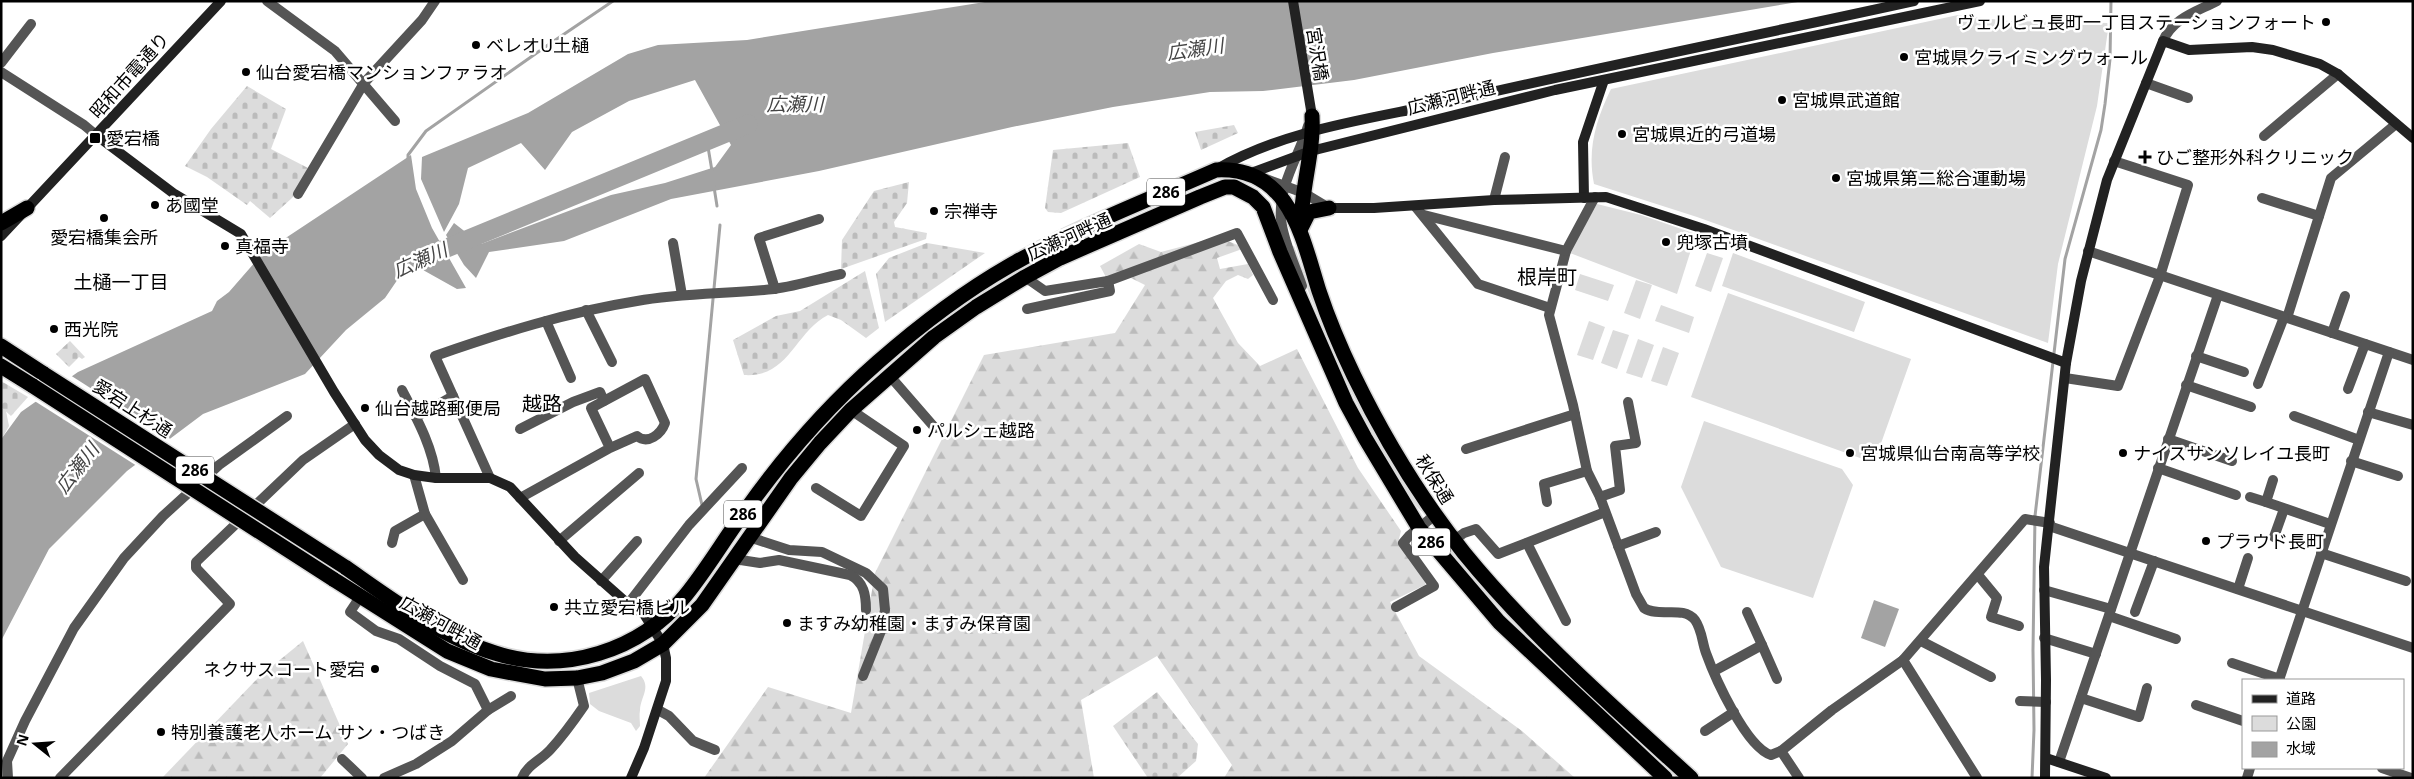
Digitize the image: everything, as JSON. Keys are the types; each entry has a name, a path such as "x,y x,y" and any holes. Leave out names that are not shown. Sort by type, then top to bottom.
{"highway":[{"path":"1301,230 1301,209 1311,151 1309,133 1311,114"},
{"name":"秋保通","path":"1216,170 1228,169 1247,174 1284,192 1301,230 1320,293 1346,360 1383,430 1436,516 1512,608 1562,659 1690,778"},
{"name":"広瀬河畔通","path":"345,567 436,626 477,646 508,657 533,661 564,661 583,658 620,646 654,627 684,597 748,507 813,425 877,362 910,334 946,307 1009,266 1094,222 1216,170"},
{"name":"広瀬河畔通","path":"333,579 422,636 469,661 514,675 545,679 577,678 634,661 663,644 702,605 791,478 851,410 889,375 941,332 1025,277 1060,258 1225,187"},
{"name":"286","path":"1225,187 1234,187 1244,191 1263,207 1346,403 1419,528 1499,622 1665,778"},
{"path":"1,222 27,208"},
{"path":"1301,230 1309,212 1329,208"},
{"name":"愛宕上杉通","path":"1,346 345,567"},
{"name":"愛宕上杉通","path":"1,366 333,579"}],"street":[{"name":"昭和市電通り","path":"1,236 221,1"},
{"path":"266,1 335,51 395,121"},
{"path":"298,194 364,83 422,20 436,1"},
{"name":"宮沢橋","path":"1293,1 1311,114"},
{"name":"広瀬河畔通","path":"1216,170 1233,160 1266,146 1309,133 1507,88 1914,1"},
{"name":"広瀬河畔通","path":"1225,187 1247,174 1311,151 1555,90 1980,1"},
{"path":"2045,778 2046,758 2043,702 2044,567 2047,524 2065,378 2064,362 2088,251 2114,161 2169,28 2178,20 2217,1"},
{"path":"1,63 31,24"},
{"path":"2163,41 2189,50 2237,47 2273,50 2301,56 2338,74 2413,138"},
{"path":"1,72 84,125 173,193 231,226 241,234 328,382 365,440 379,455 399,470 414,475 436,478 490,478 510,487 559,541 600,581 628,604 644,614 663,644 666,658 666,681 658,710 631,778"},
{"path":"2264,136 2338,74"},
{"path":"1604,80 1583,142 1589,197 1566,251 1548,315 1575,414 1587,471 1600,497 1636,594 1644,608 1658,612 1677,612 1694,618 1700,630 1706,653 1734,712 1762,752 1771,755 1781,751 1832,710 1903,660 2025,519 2047,524 2413,648"},
{"path":"2146,83 2188,98"},
{"path":"2258,384 2286,317 2331,178 2396,124"},
{"path":"1302,302 1302,287 1286,241 1281,220 1284,192 1296,156 1309,133"},
{"path":"1494,200 1505,157"},
{"path":"2065,378 2118,386 2160,276 2188,185 2114,161"},
{"path":"1284,192 1304,193 1329,208 1606,197 1665,215 2064,362"},
{"path":"2262,198 2319,216"},
{"path":"1415,206 1478,284 1550,308"},
{"path":"1424,215 1566,251"},
{"path":"775,289 760,238 819,218"},
{"path":"1025,277 1044,291 1108,281 1237,233 1273,300"},
{"path":"673,243 682,295"},
{"path":"2088,251 2413,360"},
{"path":"490,478 435,356 498,334 586,310 638,300 682,295 775,289 841,274"},
{"path":"1028,309 1110,291 1108,281"},
{"path":"2059,762 2218,295"},
{"path":"2332,333 2345,296"},
{"path":"586,310 612,362"},
{"path":"546,322 572,378"},
{"path":"2348,389 2365,344"},
{"path":"2279,679 2389,352"},
{"path":"2196,356 2244,372"},
{"path":"889,375 935,428"},
{"path":"520,498 610,448 637,436 642,440 647,440 662,431 665,423 645,379 591,408 610,448"},
{"path":"2186,385 2251,407"},
{"path":"402,390 416,416 435,468 436,478"},
{"path":"520,429 573,402 600,392 604,401"},
{"path":"416,416 453,396"},
{"path":"1600,497 1620,490 1615,446 1636,442 1628,402"},
{"path":"816,488 862,516 904,446 851,410"},
{"path":"2368,412 2413,425"},
{"path":"1466,449 1575,414"},
{"path":"8,778 7,761 25,721 70,636 124,558 164,516 219,465 287,416"},
{"path":"2294,416 2359,440"},
{"path":"60,778 230,604 196,568 196,562 303,460 355,424"},
{"path":"2168,439 2232,460"},
{"path":"2351,461 2398,476"},
{"path":"628,604 689,525 742,468"},
{"path":"2158,468 2236,495"},
{"path":"1547,502 1544,484 1587,471"},
{"path":"559,541 639,474"},
{"path":"414,475 425,514 463,580"},
{"path":"2266,502 2273,480"},
{"path":"2250,497 2330,524"},
{"path":"2274,537 2284,509"},
{"path":"1454,540 1464,532 1476,529 1498,554 1556,529 1605,512"},
{"path":"392,543 395,531 425,514"},
{"path":"1396,607 1434,586 1404,543 1419,528 1436,516"},
{"path":"1618,546 1656,532"},
{"path":"749,537 789,550 822,552 866,573 883,589 885,610 880,631 863,676"},
{"path":"600,581 637,541"},
{"path":"1527,543 1566,621"},
{"path":"2321,553 2406,581"},
{"path":"2238,590 2248,558"},
{"path":"734,559 760,563 779,560 850,575 859,579 864,590 866,610"},
{"path":"2135,612 2154,561"},
{"path":"1978,574 1997,598 1992,617 2020,626"},
{"path":"2044,590 2176,639"},
{"path":"360,597 350,612 354,616 376,631 399,640 440,666 475,684 488,710"},
{"path":"1747,612 1777,679"},
{"path":"2044,638 2096,654"},
{"path":"1921,641 1991,677"},
{"path":"1714,671 1762,645"},
{"path":"1903,660 1978,778"},
{"path":"2232,663 2276,679"},
{"path":"522,778 528,768 547,753 564,734 584,706 577,678"},
{"path":"2081,698 2139,717 2147,688"},
{"path":"384,778 416,764 452,741 488,710 511,696"},
{"path":"2023,701 2043,702"},
{"path":"2196,705 2242,720"},
{"path":"658,710 669,716 693,741 715,750"},
{"path":"1705,731 1734,712"},
{"path":"1781,751 1799,778"},
{"path":"2046,758 2106,778"},
{"path":"342,759 362,778"},
{"path":"2385,769 2411,778"}],"green space":[{"name":"宮城県第二総合運動場","path":"1958,15 2009,21 2109,23 2097,106 2058,264 2048,343 1697,217 1594,184 1592,147 1594,135 1611,89"},
{"path":"247,86 286,109 271,149 308,168 292,198 270,218 250,201 247,205 207,177 185,166 211,129"},
{"path":"1234,125 1238,133 1201,150 1195,132"},
{"path":"1128,143 1140,177 1061,213 1048,212 1045,208 1053,150"},
{"path":"909,182 907,203 894,222 895,227 927,233 926,239 841,269 842,240 874,191"},
{"path":"1597,204 1641,215 1696,234 1677,294 1570,253 1571,248"},
{"path":"1218,237 1245,248 1217,258 1220,269 1248,264 1253,275 1248,279 1238,275 1226,281 1213,298 1238,343 1260,366 1297,349 1358,468 1401,531 1398,543 1426,579 1425,585 1390,602 1419,656 1522,731 1575,778 1224,778 1232,765 1157,656 1081,700 1094,778 704,778 768,687 851,713 875,573 984,355 1115,333 1145,285 1127,276 1107,279 1100,266 1139,244 1161,252"},
{"path":"927,243 985,253 885,322 876,274 889,258"},
{"path":"1294,246 1337,359 1372,429 1423,512 1411,498 1384,453 1354,397 1327,338 1315,308 1292,247"},
{"path":"1707,253 1723,258 1711,292 1695,286"},
{"path":"1733,253 1865,302 1854,332 1722,286"},
{"path":"865,271 879,328 866,338 841,320 828,315 807,332 781,362 759,374 744,375 733,340 776,316 800,311"},
{"path":"1580,274 1614,285 1608,301 1575,290"},
{"path":"1636,280 1652,285 1640,319 1624,313"},
{"path":"1728,293 1911,359 1874,463 1691,397"},
{"path":"1661,305 1694,317 1689,333 1655,321"},
{"path":"1589,321 1605,327 1593,360 1577,355"},
{"path":"1613,330 1629,335 1617,369 1601,363"},
{"path":"1638,339 1654,345 1642,378 1626,373"},
{"path":"70,341 85,357 82,359 79,357 69,367 56,354"},
{"path":"1663,347 1679,353 1667,386 1651,381"},
{"path":"1,381 28,397 11,416 1,407"},
{"path":"1,407 6,411 9,426 1,440"},
{"path":"1704,421 1842,469 1853,485 1813,598 1721,567 1681,487"},
{"path":"1437,529 1483,587 1525,633 1680,778 1677,778 1613,720 1520,630 1462,566 1435,532"},
{"path":"303,641 348,744 320,778 162,778 259,677"},
{"path":"641,676 644,680 645,688 640,712 640,726 636,731 631,723 599,711 590,704 589,693"},
{"path":"1157,692 1198,744 1196,761 1177,778 1148,778 1113,726"}],"water":[{"name":"広瀬川","path":"991,1 1804,1 1493,53 1354,80 1263,91 1210,92 1113,107 1012,127 819,171 671,199 564,241 489,252 476,278 464,265 446,235 454,223 481,244 611,195 665,183 715,167 731,145 695,80 629,101 572,132 545,170 521,143 468,168 459,204 444,232 421,179 422,157 528,113 628,54 658,45 747,40"},
{"name":"広瀬川","path":"411,155 416,189 432,228 466,288 457,289 423,270 400,276 385,298 346,330 305,374 203,414 127,471 49,549 1,641 2,438 21,412 78,372 212,311 217,301 229,292 263,253"},
{"path":"1874,600 1899,609 1885,647 1861,638"}],"pier":[{"path":"70,375 172,440 137,466 33,400"}],"waterway":[{"path":"408,160 408,155 426,131 613,1"},
{"path":"2032,778 2035,516 2065,259 2101,130 2105,104 2110,59 2111,1"},
{"name":"広瀬川","path":"420,259 748,124"},
{"path":"707,141 712,171"},
{"path":"714,187 717,206"},
{"path":"702,505 696,479 720,225"}],"place":[{"name":"ヴェルビュ長町一丁目ステーションフォート","path":"2326,22"},
{"name":"ベレオU土樋","path":"476,45"},
{"name":"宮城県クライミングウォール","path":"1904,57"},
{"name":"仙台愛宕橋マンションファラオ","path":"246,72"},
{"name":"宮城県武道館","path":"1782,100"},
{"name":"宮城県近的弓道場","path":"1622,134"},
{"name":"愛宕橋","path":"95,138"},
{"name":"ひご整形外科クリニック","path":"2145,157"},
{"name":"宮城県第二総合運動場","path":"1836,178"},
{"name":"あ國堂","path":"155,205"},
{"name":"宗禅寺","path":"934,211"},
{"name":"愛宕橋集会所","path":"104,218"},
{"name":"兜塚古墳","path":"1666,242"},
{"name":"真福寺","path":"225,246"},
{"name":"西光院","path":"54,329"},
{"name":"仙台越路郵便局","path":"365,408"},
{"name":"パルシェ越路","path":"917,430"},
{"name":"宮城県仙台南高等学校","path":"1850,453"},
{"name":"ナイスサンソレイユ長町","path":"2123,453"},
{"name":"プラウド長町","path":"2206,541"},
{"name":"共立愛宕橋ビル","path":"554,607"},
{"name":"ますみ幼稚園・ますみ保育園","path":"787,623"},
{"name":"ネクサスコート愛宕","path":"375,669"},
{"name":"特別養護老人ホーム サン・つばき","path":"161,732"}],"district":[{"name":"根岸町","path":"1547,276"},
{"name":"土樋一丁目","path":"121,282"},
{"name":"越路","path":"542,403"}]}
